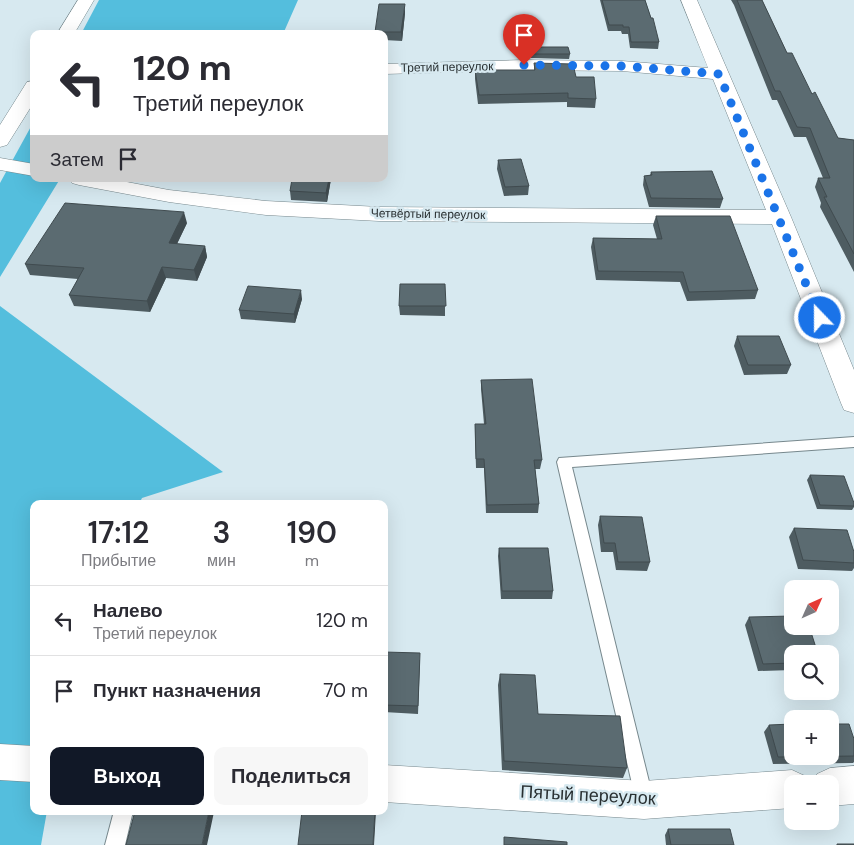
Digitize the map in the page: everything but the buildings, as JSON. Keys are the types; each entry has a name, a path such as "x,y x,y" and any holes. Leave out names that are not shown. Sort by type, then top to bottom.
{"street":[{"path":"67,30 86,0"},
{"path":"689,0 780,217 854,403"},
{"name":"Третий переулок","path":"388,69 524,65 622,66 719,74"},
{"path":"0,141 30,92"},
{"path":"0,164 30,169"},
{"name":"Четвёртый переулок","path":"95,182 169,196 266,208 379,214 780,217"},
{"path":"169,196 185,182"},
{"path":"0,762 30,764"},
{"name":"Пятый переулок","path":"388,783 644,800 784,790"},
{"path":"839,786 854,785"}],"lane":[{"path":"644,800 564,462 854,442"},
{"path":"115,845 123,815"}],"shaded area":[{"path":"99,0 298,0 285,30 83,30"},
{"path":"30,128 30,182 58,182 0,277 0,183"},
{"path":"0,306 223,472 142,498 141,500 30,500 30,815 46,815 41,845 0,845"}],"route":[{"path":"524,65 622,66 719,74 780,217 820,318"}]}
